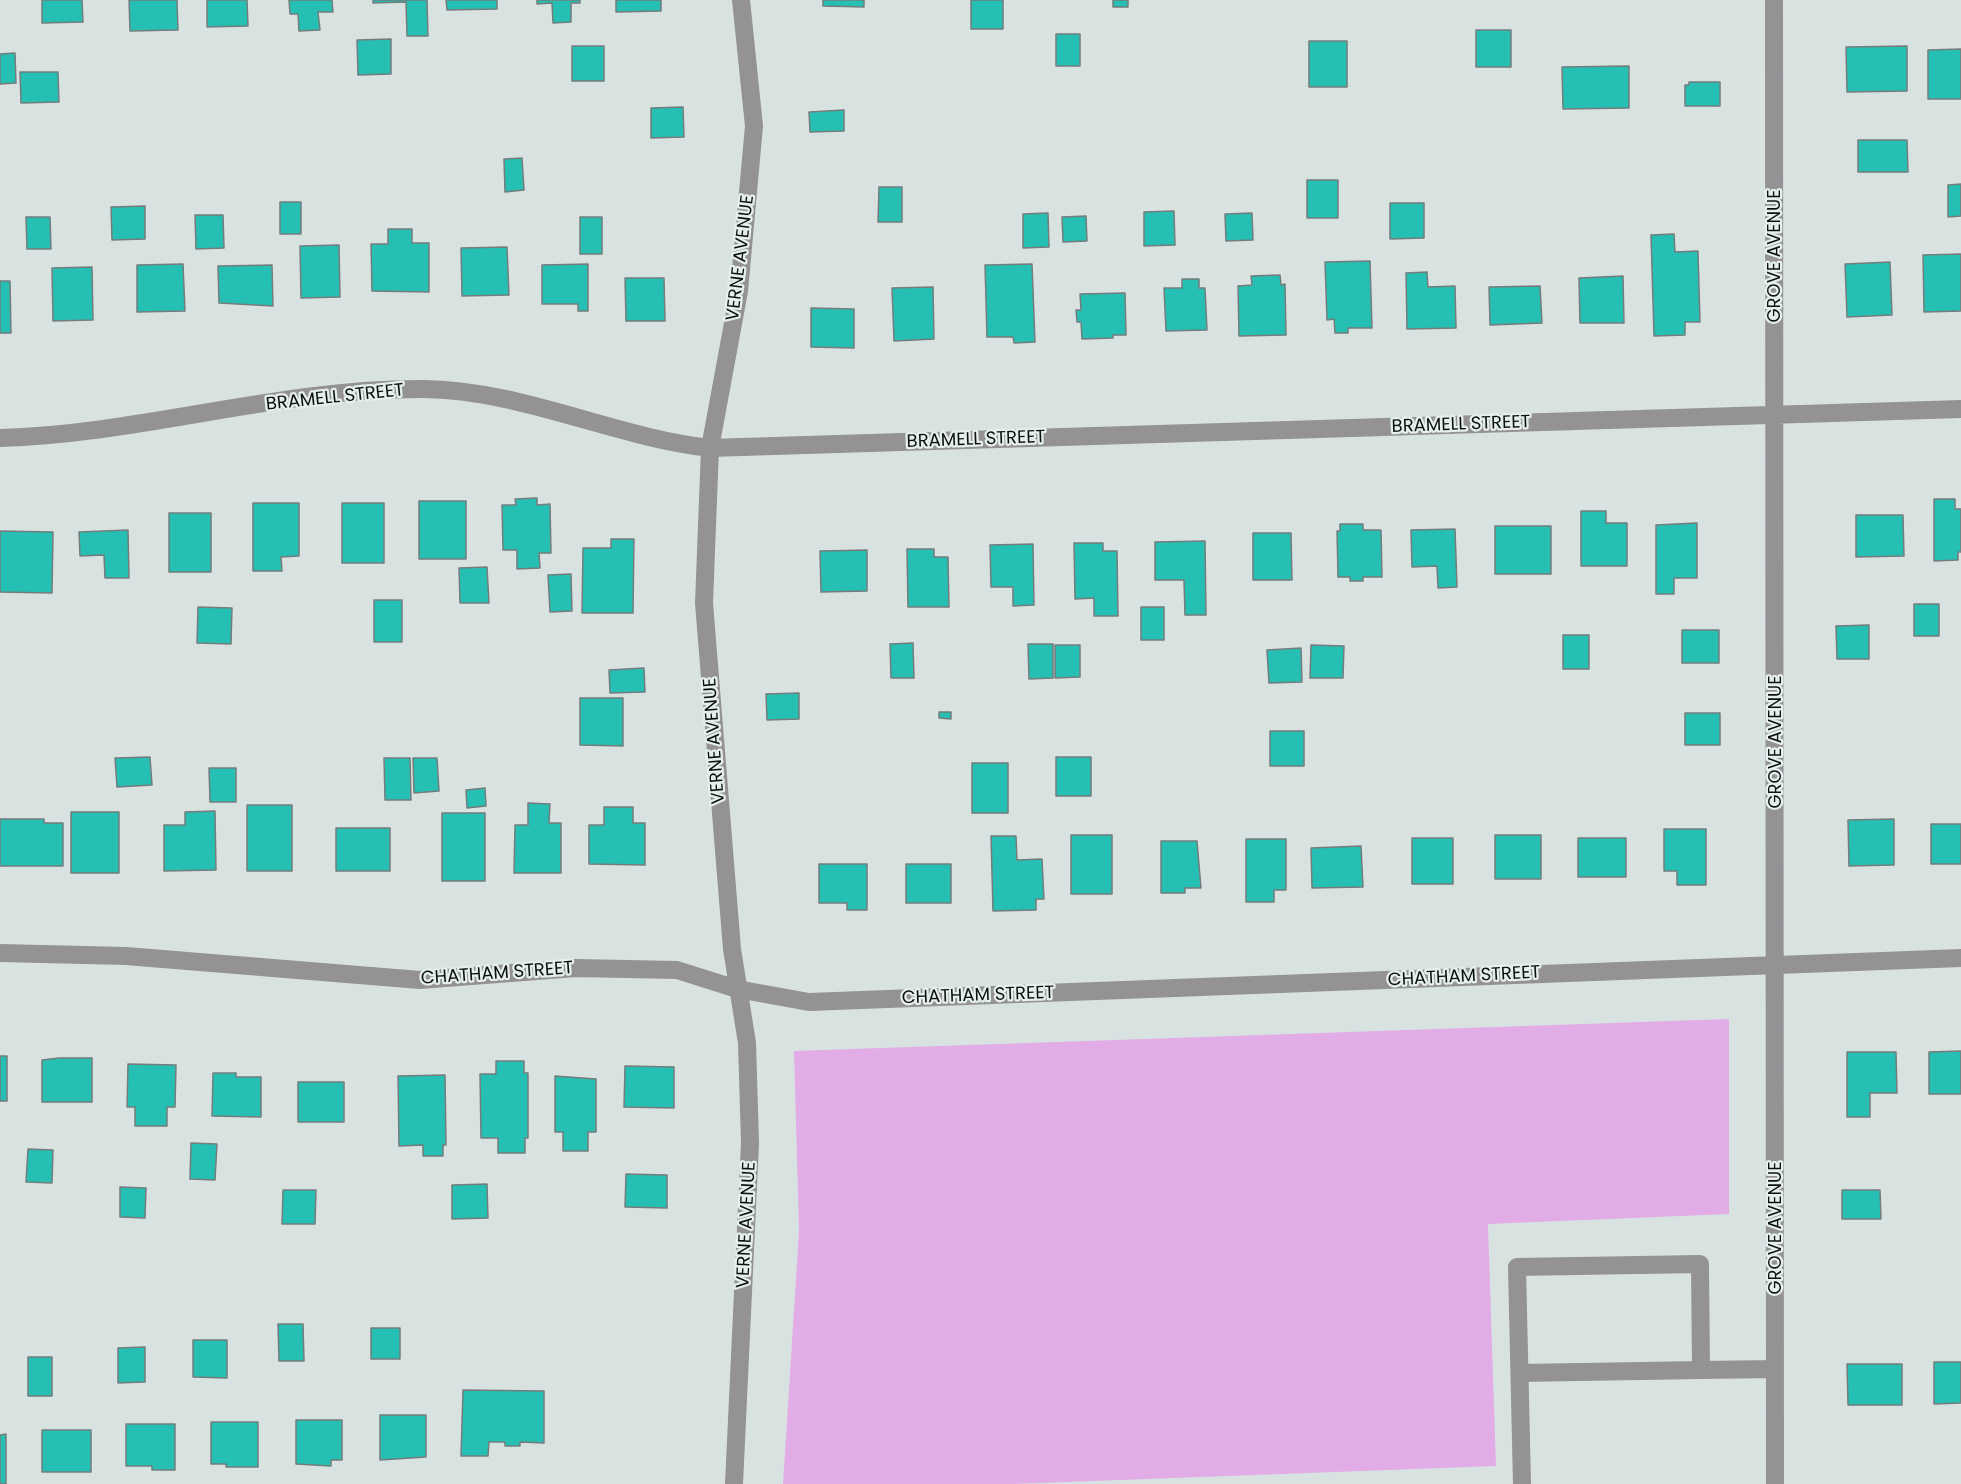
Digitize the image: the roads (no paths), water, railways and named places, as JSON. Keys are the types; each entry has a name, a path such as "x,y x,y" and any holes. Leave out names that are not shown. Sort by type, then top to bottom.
{"street":[{"name":"VERNE AVENUE","path":"734,1484 750,1143 747,1043 737,989 721,826 704,603 710,448 739,291 754,126 741,0"},
{"name":"GROVE AVENUE","path":"1774,0 1777,964 1775,1484"},
{"name":"BRAMELL STREET","path":"0,438 51,437 326,395 424,389 504,399 673,444 710,448 1961,409"},
{"name":"CHATHAM STREET","path":"0,953 126,956 420,980 576,968 677,970 737,989 809,1002 1961,958"},
{"path":"1522,1484 1517,1267 1700,1264 1701,1370"},
{"path":"1520,1373 1775,1369"}]}
